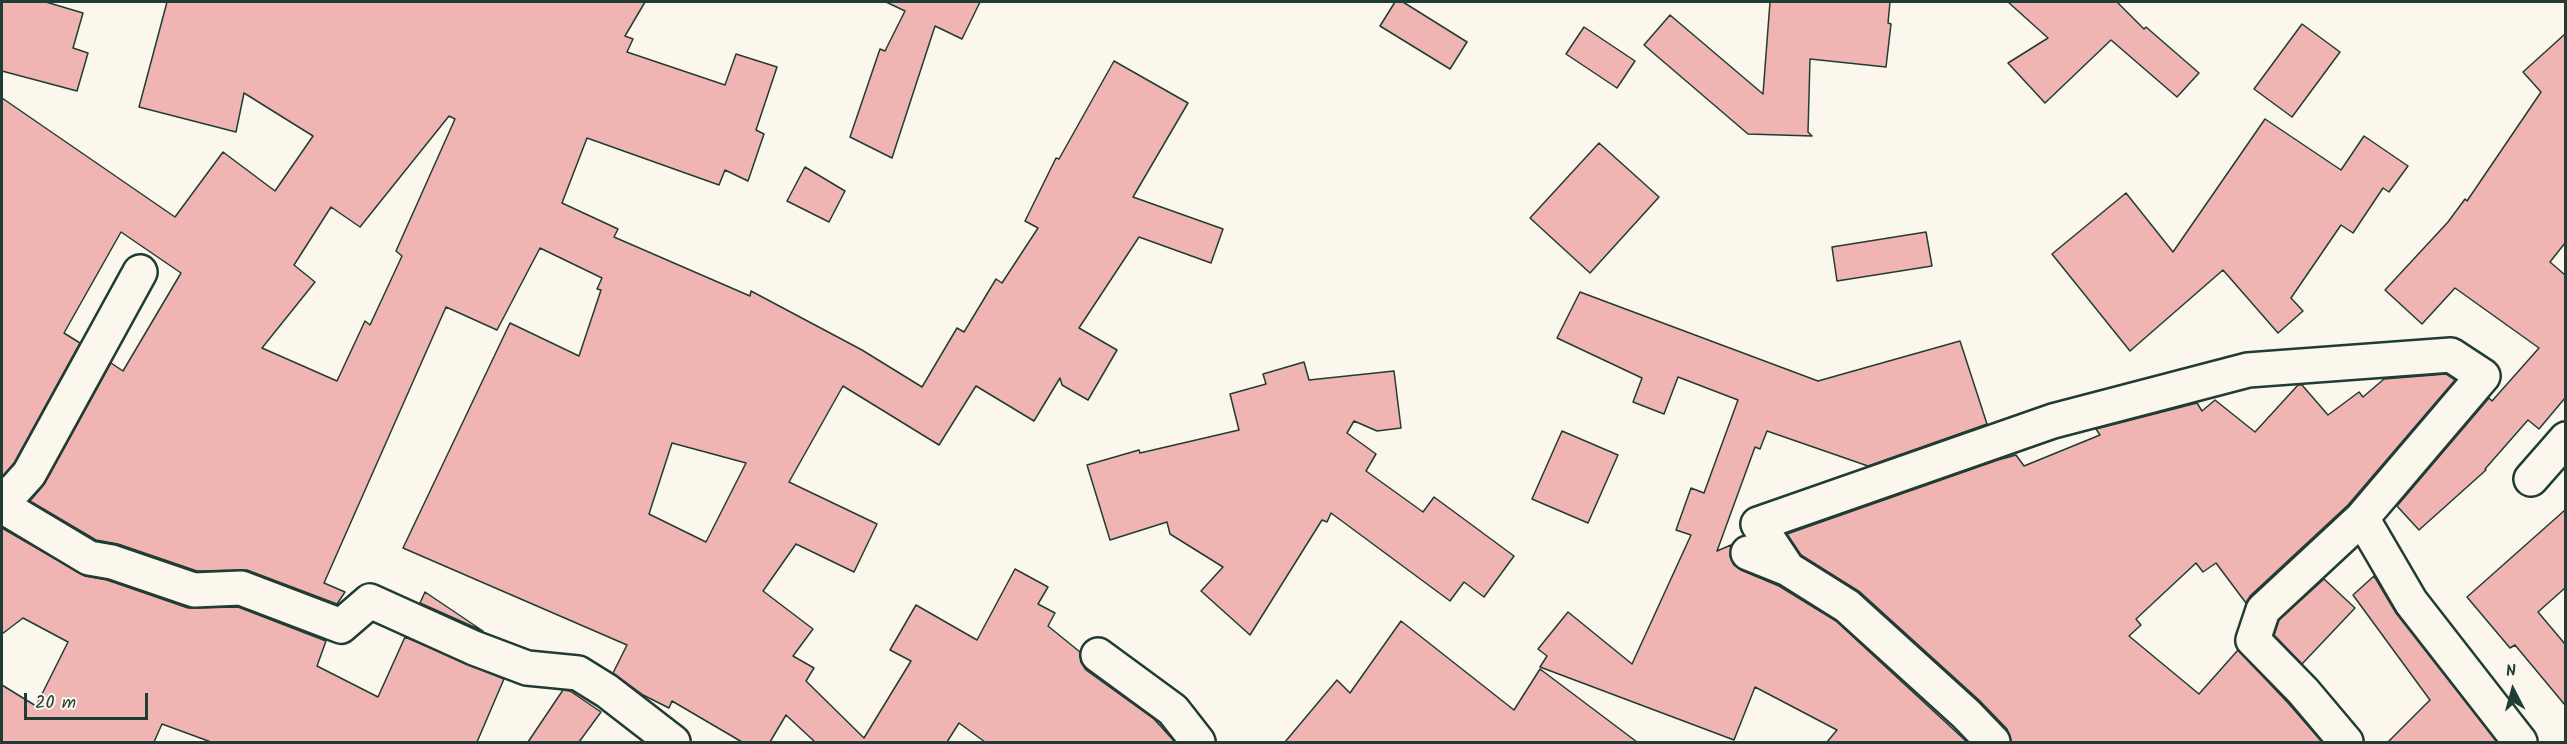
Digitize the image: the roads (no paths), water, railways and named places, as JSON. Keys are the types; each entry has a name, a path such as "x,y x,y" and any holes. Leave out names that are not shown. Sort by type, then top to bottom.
{"street":[{"path":"140,272 29,474 2,505 88,558 112,562 194,590 241,588 341,626 370,601 474,648 527,668 578,673 607,691 672,742"},
{"path":"1788,569 1758,524 2053,421 2248,370 2451,356 2483,376 2362,518 2263,610 2253,640 2303,691 2346,742"},
{"path":"2531,479 2565,439"},
{"path":"2362,518 2411,602 2520,742"},
{"path":"1748,553 1788,569 1847,606 1966,714 1993,742"},
{"path":"1098,655 1173,710 1197,742"}]}
